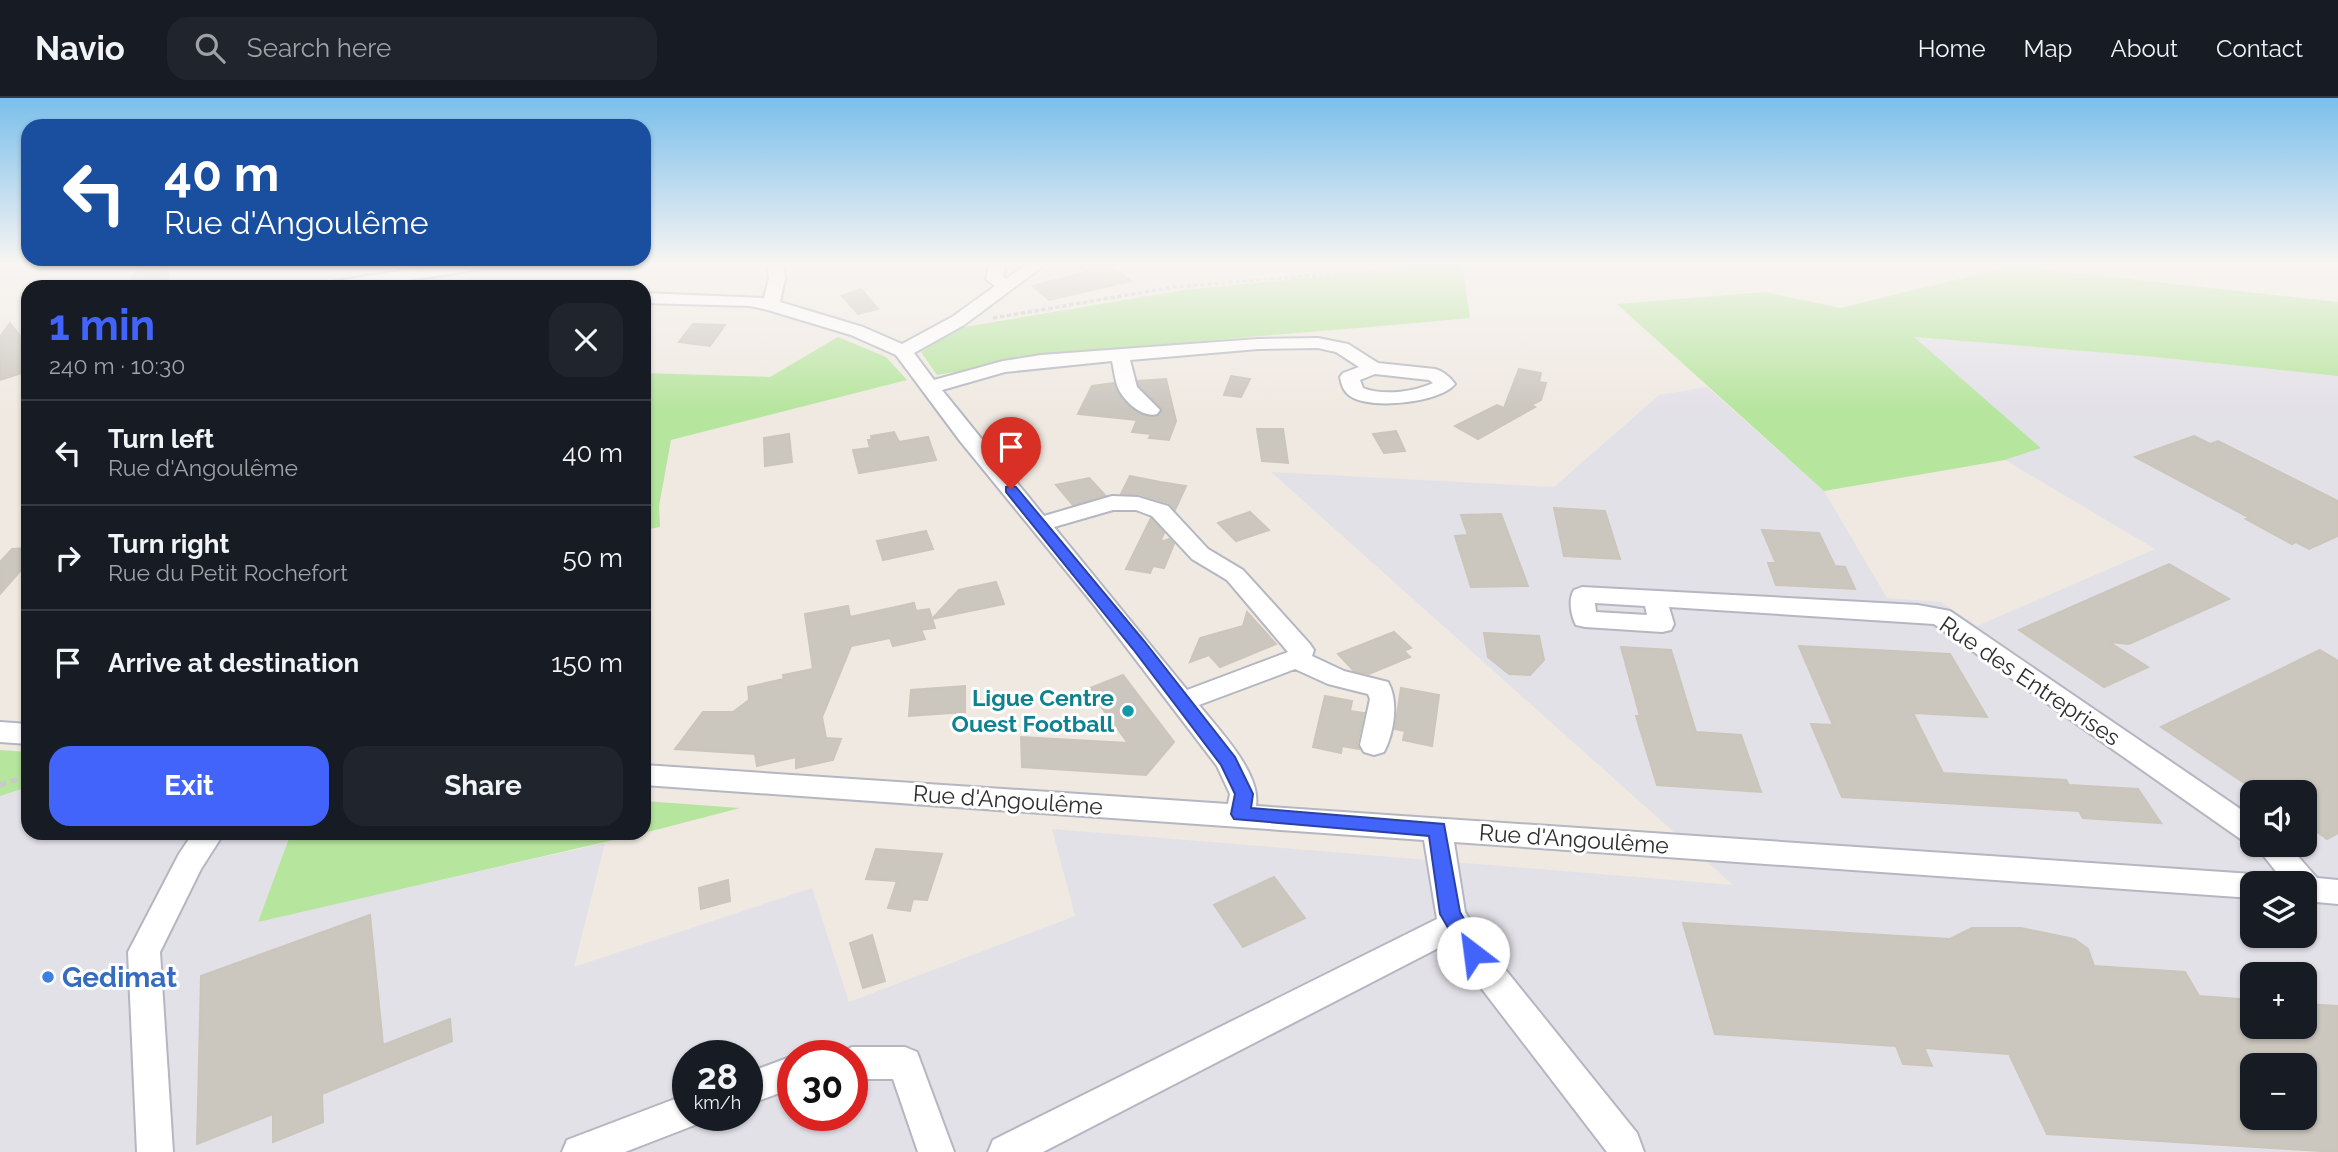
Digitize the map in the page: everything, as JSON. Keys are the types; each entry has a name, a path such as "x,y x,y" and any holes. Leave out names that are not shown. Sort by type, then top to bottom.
{"street":[{"path":"795,312 857,331 903,351 967,437 1183,701 1228,761 1244,794 1241,814"},
{"path":"903,351 970,312"},
{"path":"931,387 1022,364 1258,344 1318,343 1342,348 1373,368"},
{"path":"1120,356 1128,389 1150,410"},
{"path":"1040,524 1104,503 1138,505 1160,511 1200,554 1235,575 1297,644 1301,654 1296,659 1183,701"},
{"name":"Rue des Entreprises","path":"1656,600 1918,613 1941,617 2240,824"},
{"path":"1296,659 1337,678 1373,685 1382,692 1384,699 1374,745"},
{"path":"0,732 21,734"},
{"name":"Rue d'Angoulême","path":"651,775 1241,814 2240,885"},
{"path":"1437,829 1450,914 1473,953 1624,1145 1626,1152"},
{"path":"155,1152 144,953 190,862 204,840"},
{"path":"2282,857 2295,871"},
{"path":"1006,1152 1456,924"},
{"path":"868,1063 905,1063 936,1152"},
{"path":"580,1152 672,1117"}],"path":[{"path":"958,321 975,321 1027,312"},
{"path":"0,785 21,778"}],"shaded area":[{"path":"1913,337 2145,356 2338,376 2338,1152 0,1152 0,796 21,789 21,840 288,840 259,921 605,843 574,967 812,888 849,1002 1075,916 1052,829 1733,885 1271,472 1554,487 1659,395 1707,387 1824,491 1887,598 1941,602 1977,626 2155,549 2005,460 2041,448"}],"green space":[{"path":"1052,312 1469,312 1470,318 1070,355 937,375 921,352 958,328"},
{"path":"1626,312 2338,312 2338,376 2145,356 1914,337 2041,448 2005,460 1824,491"},
{"path":"838,337 886,357 907,380 671,440 659,506 660,527 651,529 651,373 770,377"},
{"path":"0,750 21,752 21,789 0,796"},
{"path":"651,802 740,808 651,831"},
{"path":"288,840 614,840 258,922"}],"building":[{"path":"10,323 21,337 21,373 0,380 0,337"},
{"path":"693,324 725,325 710,346 679,342"},
{"path":"1519,369 1541,373 1539,382 1546,383 1541,400 1531,405 1535,407 1478,439 1455,426 1497,405 1504,408"},
{"path":"1231,376 1250,379 1241,397 1224,395"},
{"path":"1166,379 1176,421 1169,440 1149,438 1151,434 1132,432 1137,420 1078,414 1092,386 1114,383 1120,396 1134,410 1146,416 1157,417 1162,408 1139,386 1138,381"},
{"path":"1257,429 1283,429 1288,463 1262,461"},
{"path":"1396,431 1405,451 1384,453 1373,434"},
{"path":"894,432 899,442 928,437 936,460 859,473 853,450 870,448 868,440 872,440 871,436"},
{"path":"789,434 792,462 765,466 764,438"},
{"path":"2194,436 2210,444 2218,441 2338,501 2338,536 2309,549 2296,542 2292,544 2246,519 2250,518 2135,457"},
{"path":"1130,476 1186,486 1175,510 1169,503 1139,494 1121,494"},
{"path":"1089,478 1105,495 1073,505 1056,485"},
{"path":"1554,508 1605,511 1620,559 1564,556"},
{"path":"1250,512 1269,530 1236,541 1218,523"},
{"path":"1501,514 1528,586 1471,587 1455,536 1468,535 1461,515"},
{"path":"1151,518 1164,533 1160,542 1170,539 1174,544 1164,568 1153,566 1150,573 1126,569"},
{"path":"1762,530 1819,533 1835,566 1845,567 1855,589 1776,585 1768,563 1776,563"},
{"path":"926,531 933,549 883,560 877,541"},
{"path":"21,548 21,570 0,594 0,562 12,549"},
{"path":"2169,564 2229,599 2129,644 2109,642 2148,667 2104,687 2019,630"},
{"path":"996,582 1004,604 932,619 959,590"},
{"path":"914,603 916,611 929,609 935,628 921,630 925,639 893,646 890,638 851,646 822,717 826,738 841,739 833,760 796,768 796,757 757,766 755,754 675,749 703,712 733,712 749,700 748,687 784,679 783,675 813,669 805,614 848,606 850,617"},
{"path":"1247,612 1276,644 1220,667 1209,655 1190,662 1200,638 1243,626"},
{"path":"1394,632 1411,648 1404,651 1410,657 1369,674 1354,671 1338,654"},
{"path":"1484,633 1539,636 1544,660 1530,675 1509,674 1488,657"},
{"path":"1799,646 1950,654 1987,717 1913,713 1943,773 2066,780 2069,785 2138,789 2161,823 2083,818 2079,811 1842,797 1811,724 1833,725"},
{"path":"1621,647 1671,650 1696,732 1741,735 1761,792 1657,785 1636,716 1640,716"},
{"path":"2320,650 2338,661 2338,833 2327,839 2317,832 2317,780 2240,780 2161,727"},
{"name":"Ligue Centre Ouest Football","path":"1123,675 1174,742 1146,775 1022,767 1021,737 1128,743 1088,689"},
{"path":"965,686 965,712 909,716 911,690"},
{"path":"1401,688 1439,695 1432,746 1403,740 1405,731 1395,729"},
{"path":"1325,696 1352,701 1350,711 1364,713 1357,744 1359,749 1342,746 1341,753 1313,747"},
{"path":"876,849 942,854 927,900 913,899 910,911 888,908 897,881 866,879"},
{"path":"1274,877 1305,918 1243,947 1214,905"},
{"path":"728,880 730,901 701,909 699,888"},
{"path":"370,915 383,1045 450,1019 452,1041 322,1094 323,1122 273,1142 273,1114 197,1144 201,976"},
{"path":"1683,923 1950,939 1972,928 2021,928 2074,939 2088,949 2094,966 2185,972 2199,996 2240,999 2240,1039 2317,1039 2317,1005 2338,1006 2338,1152 2047,1134 2009,1054 1924,1048 1932,1066 1903,1064 1896,1046 1715,1034"},
{"path":"872,935 885,981 863,988 850,943"}],"place":[{"name":"Ligue Centre Ouest Football","path":"1128,711"},
{"name":"Gedimat","path":"48,977"}],"route":[{"path":"1011,489 1139,645 1228,761 1244,794 1241,814 1437,829 1450,914 1473,953"}]}
